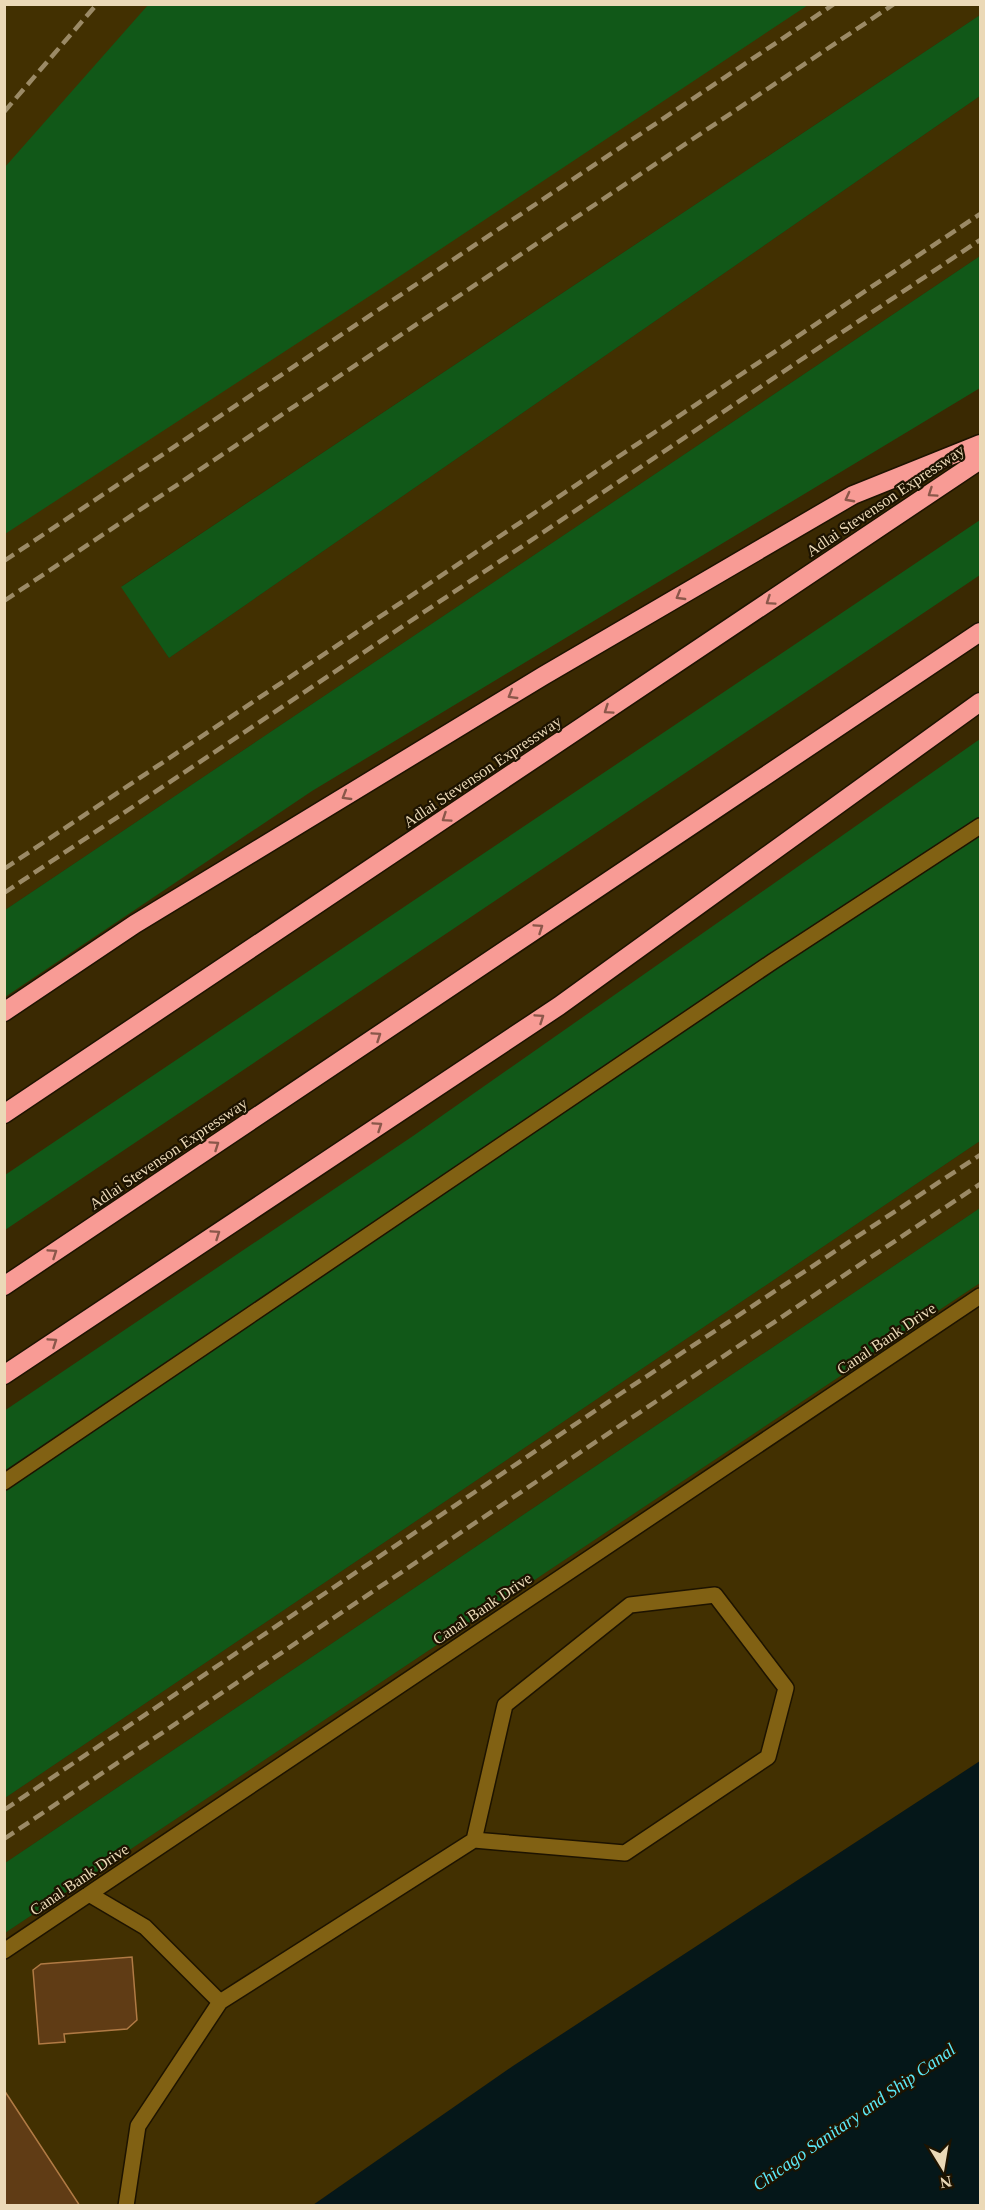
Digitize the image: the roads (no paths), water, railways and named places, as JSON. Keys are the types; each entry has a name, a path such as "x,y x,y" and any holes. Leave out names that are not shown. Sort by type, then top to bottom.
{"highway":[{"path":"4,1012 135,924 543,676 822,513 853,495 981,444"},
{"name":"Adlai Stevenson Expressway","path":"4,1114 981,460"},
{"name":"Adlai Stevenson Expressway","path":"4,1286 981,632"},
{"path":"4,1375 559,1006 981,702"}],"lane":[{"path":"4,1482 772,962 981,826"},
{"name":"Canal Bank Drive","path":"4,1951 981,1296"},
{"path":"126,2205 138,2126 220,2002 474,1840 625,1853 768,1757 786,1688 715,1595 630,1605 506,1705 474,1840"},
{"path":"89,1894 145,1927 220,2002"}],"water":[{"name":"Chicago Sanitary and Ship Canal","path":"980,1761 980,2205 313,2205 513,2066"}],"railway":[{"path":"4,112 97,4"},
{"path":"4,561 834,4"},
{"path":"4,601 894,4"},
{"path":"4,869 980,214"},
{"path":"4,893 980,240"},
{"path":"4,1810 623,1392 980,1155"},
{"path":"4,1839 980,1184"}]}
